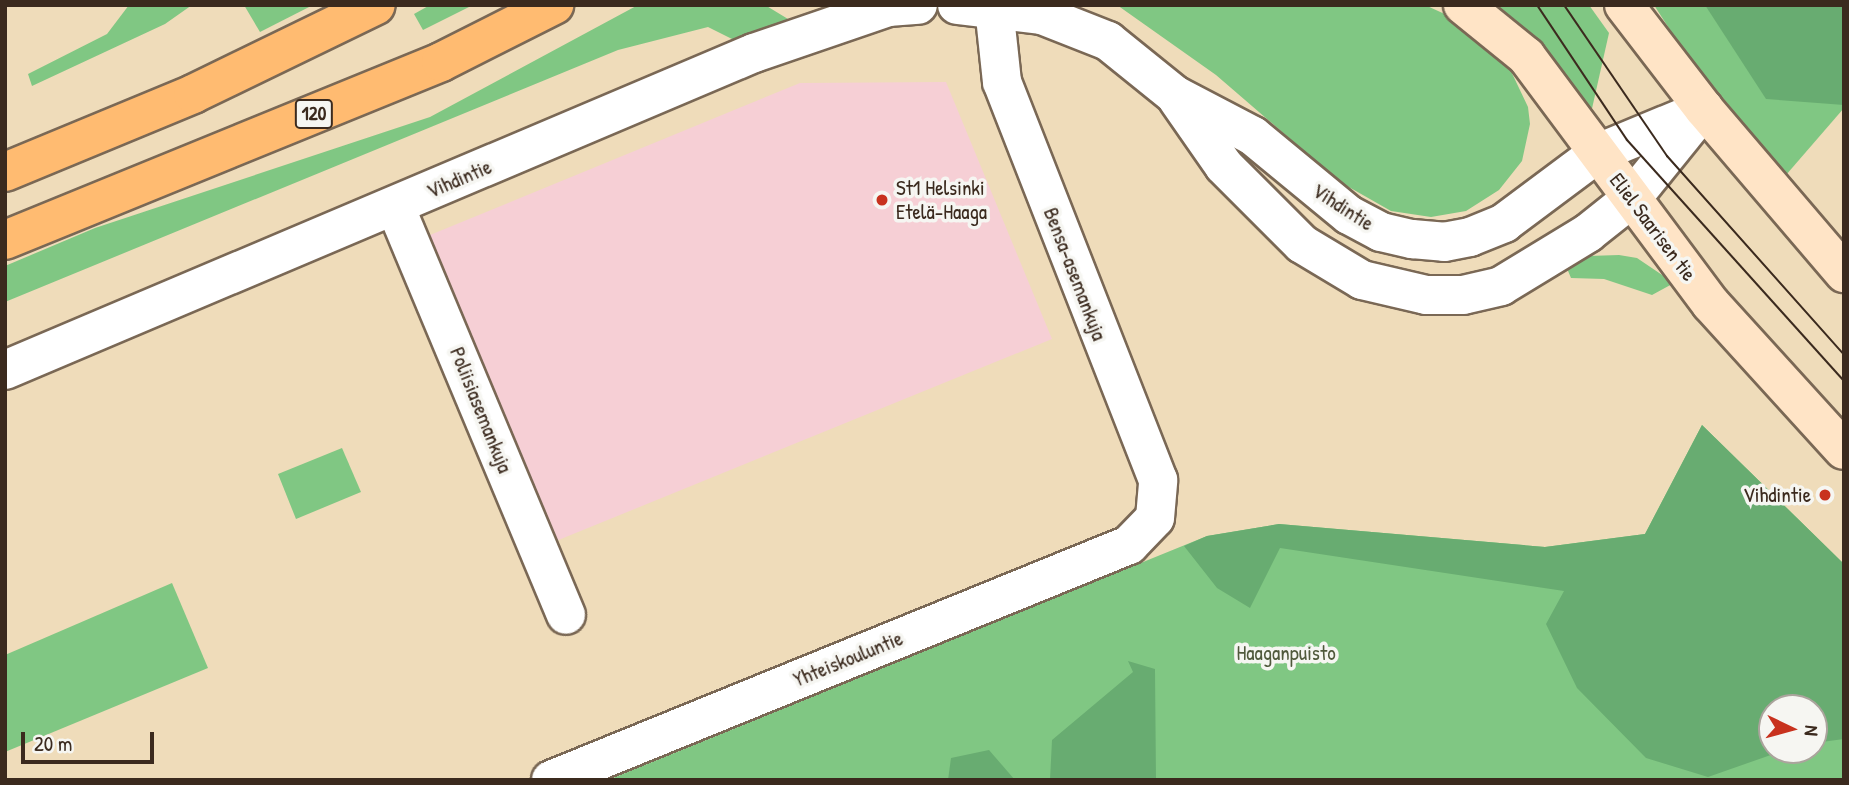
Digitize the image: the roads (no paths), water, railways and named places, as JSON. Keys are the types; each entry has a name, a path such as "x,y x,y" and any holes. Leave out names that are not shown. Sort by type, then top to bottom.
{"main road":[{"path":"5,172 193,94 376,5"},
{"name":"120","path":"5,240 441,62 554,5"}],"street":[{"name":"Vihdintie","path":"5,370 754,53 888,8 918,5"},
{"name":"Eliel Saarisen tie","path":"1463,5 1526,55 1711,304 1844,450"},
{"path":"1624,5 1704,110 1844,273"},
{"name":"Vihdintie","path":"975,6 1042,15 1108,41 1175,95 1253,136 1349,215 1381,232 1412,239 1444,242 1504,223 1598,153 1704,110"},
{"name":"Bensa-asemankuja","path":"975,6 1002,82 1158,480 1155,518 1141,533"},
{"name":"Vihdintie","path":"1175,95 1224,166 1302,244 1330,265 1392,290 1463,295 1501,286 1588,233 1632,198 1704,110"},
{"name":"Poliisiasemankuja","path":"395,206 566,615"},
{"name":"Yhteiskouluntie","path":"551,780 1129,545 1141,533"}],"tram line":[{"path":"1537,5 1627,140 1844,381"},
{"path":"1564,5 1667,156 1844,355"}],"place":[{"name":"St1 Helsinki Etelä-Haaga","path":"882,200"},
{"name":"Vihdintie","path":"1825,495"}],"park label":[{"name":"Haaganpuisto","path":"1286,653"}]}
